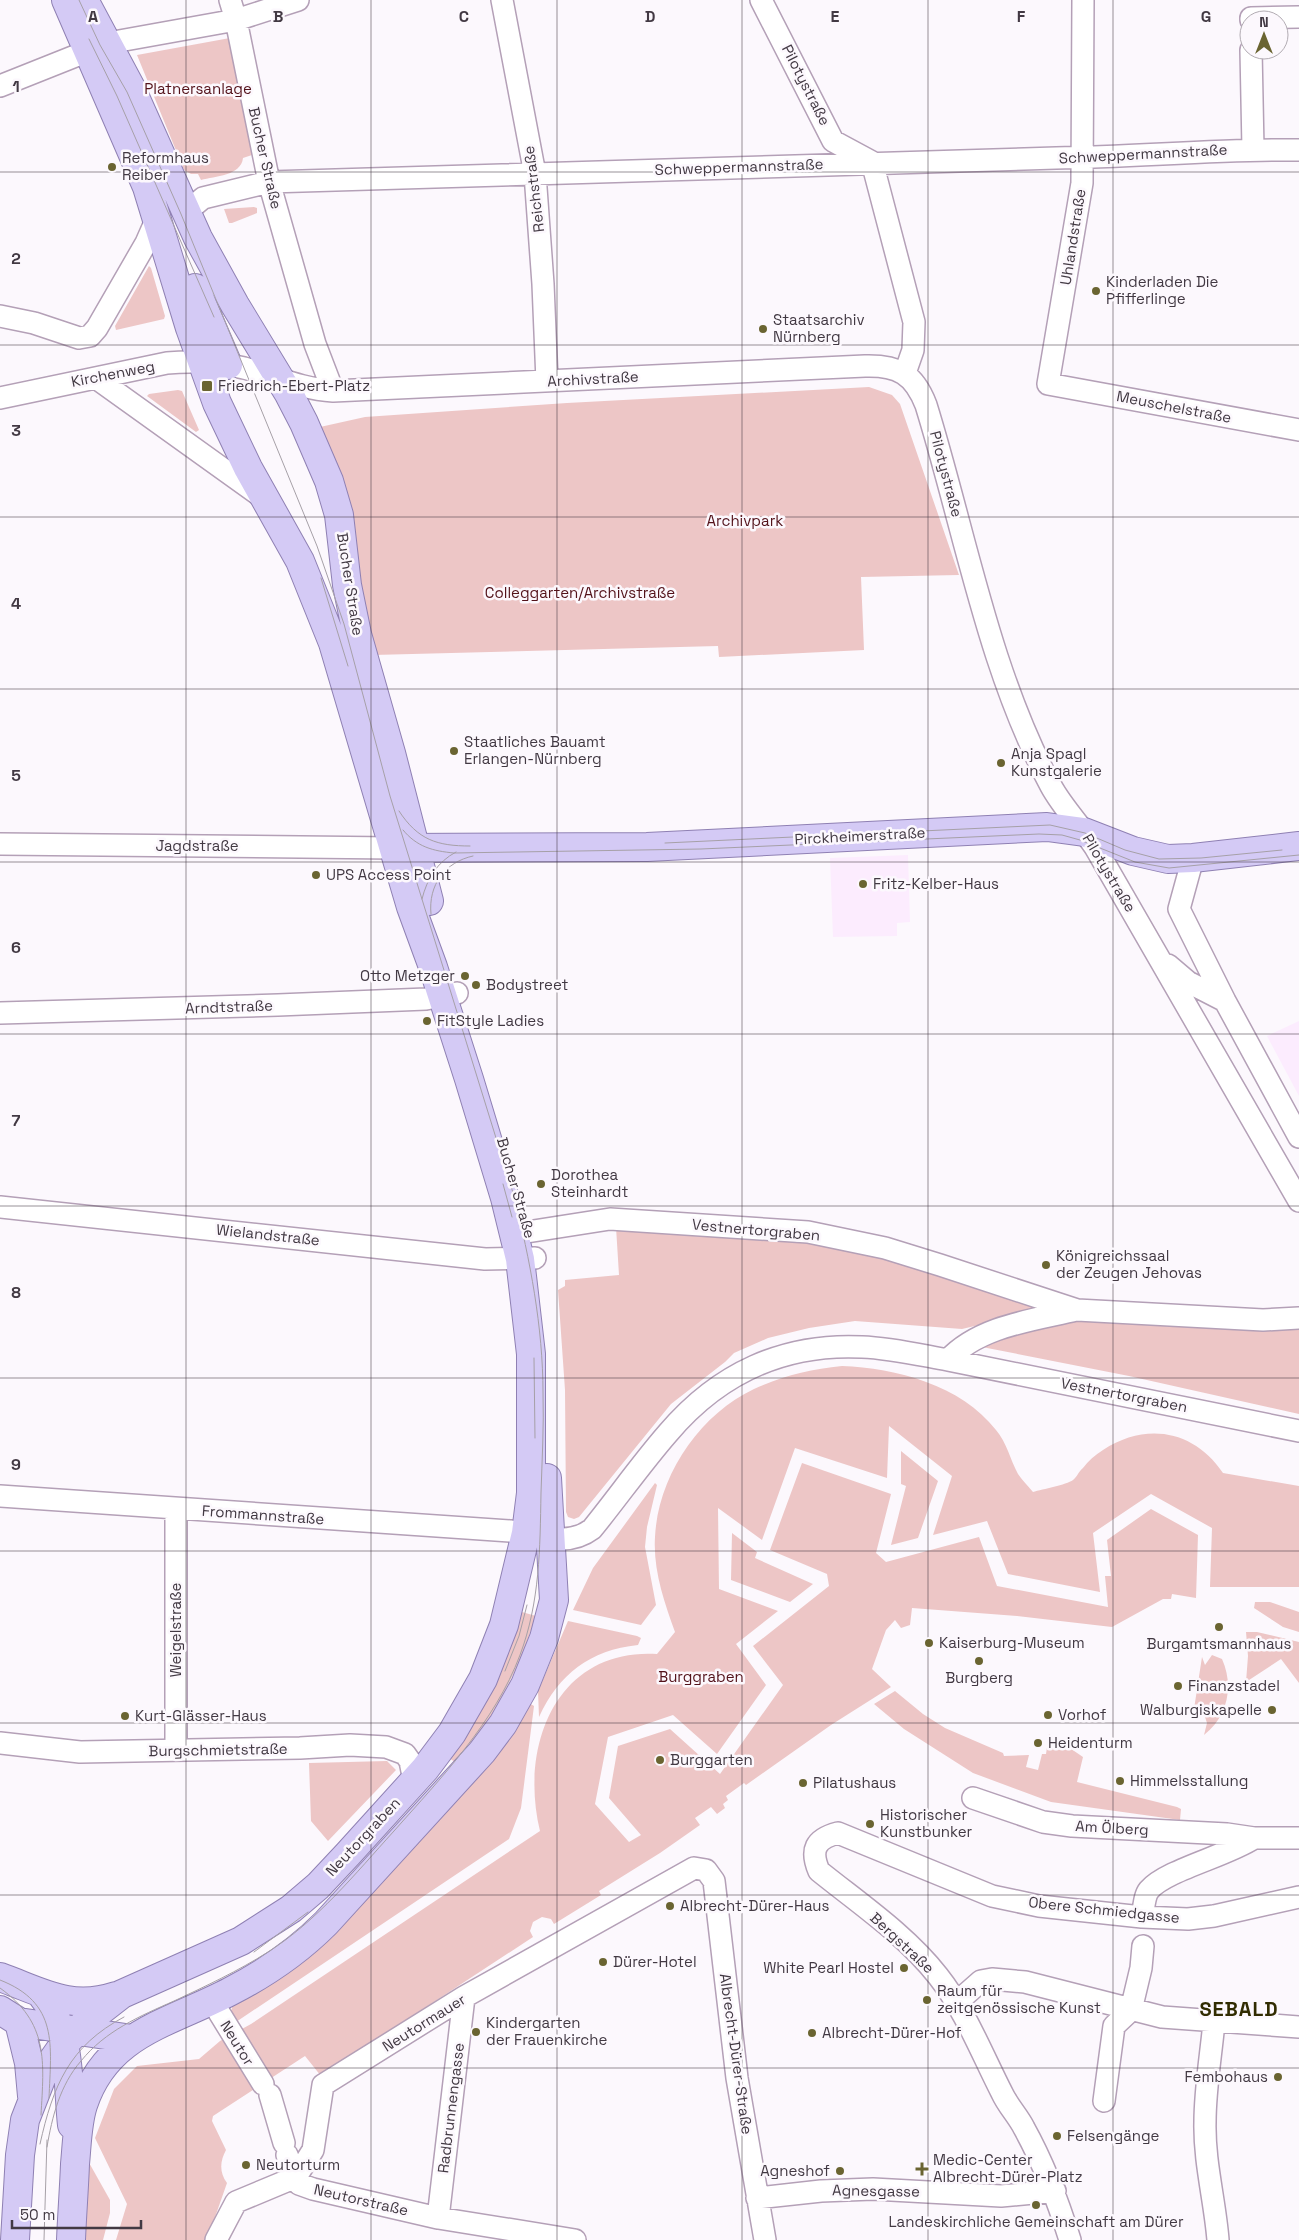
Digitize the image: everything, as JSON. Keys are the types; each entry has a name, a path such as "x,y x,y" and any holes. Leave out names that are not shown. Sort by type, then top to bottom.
{"main road":[{"path":"66,0 97,47 132,92 186,213 231,299 281,380"},
{"path":"84,0 97,47 157,218"},
{"name":"Bucher Straße","path":"157,218 182,257 215,364 232,436 309,581 333,643 404,848 525,1245 544,1327 547,1391 547,1492 538,1536"},
{"name":"Bucher Straße","path":"281,380 315,447 336,503 353,616 404,848"},
{"name":"Pirckheimerstraße","path":"404,848 692,845 1047,827 1084,832 1148,855 1168,859 1299,846"},
{"name":"Neutorgraben","path":"15,2240 21,2139 32,2096 67,2035 122,1994 241,1941 282,1916 323,1880 414,1781 452,1733 483,1678 538,1536"},
{"name":"Neutorgraben","path":"70,2240 79,2122 91,2086 110,2058 132,2039 212,2001 278,1964 310,1939 454,1784 491,1740 525,1685 551,1618 555,1590 538,1536"},
{"path":"0,1977 63,2001 90,2002 122,1994"},
{"path":"41,1994 53,2010 67,2035"},
{"path":"10,2016 67,2035 132,2039"},
{"path":"10,2016 29,2063 32,2096"},
{"name":"Neutorgraben","path":"67,2035 76,2154"}],"street":[{"path":"0,86 97,47 233,10 298,0"},
{"name":"Reichstraße","path":"502,0 534,174 543,284 547,381"},
{"name":"Pilotystraße","path":"761,0 833,141 872,162"},
{"name":"Uhlandstraße","path":"1048,384 1082,183 1083,0"},
{"name":"Bucher Straße","path":"233,10 269,182 315,344 333,391"},
{"path":"1251,60 1253,149"},
{"name":"Schweppermannstraße","path":"186,213 203,198 269,182 872,162 1081,158 1253,149 1299,150"},
{"path":"872,162 914,322 913,350 905,374"},
{"path":"0,316 34,323 83,338 90,336 97,328 146,243 157,218"},
{"name":"Kirchenweg","path":"0,398 167,363 215,364"},
{"path":"215,364 281,380"},
{"name":"Archivstraße","path":"281,380 310,388 333,391 865,366 893,368 905,374"},
{"name":"Pilotystraße","path":"905,374 917,386 926,405 980,601 1008,685 1051,785 1095,847 1299,1201"},
{"name":"Bucher Straße","path":"96,378 267,500"},
{"name":"Meuschelstraße","path":"1048,384 1299,430"},
{"path":"0,843 0,857"},
{"name":"Jagdstraße","path":"0,843 404,848"},
{"path":"1193,858 1179,909 1225,1001 1299,1137"},
{"name":"Pilotystraße","path":"1158,956 1188,982 1225,1001"},
{"name":"Arndtstraße","path":"0,1013 278,1005 450,994"},
{"name":"Wielandstraße","path":"0,1208 485,1259 525,1245"},
{"name":"Vestnertorgraben","path":"525,1245 610,1219 808,1232 912,1256 1077,1310 1263,1320 1299,1318"},
{"name":"Vestnertorgraben","path":"948,1360 964,1346 996,1331 1027,1321 1077,1310"},
{"name":"Vestnertorgraben","path":"538,1536 566,1540 580,1537 592,1529 668,1432 692,1408 738,1373 767,1359 799,1351 838,1347 862,1347 948,1360 1299,1431"},
{"name":"Frommannstraße","path":"0,1496 538,1536"},
{"name":"Weigelstraße","path":"176,1509 176,1750"},
{"name":"Burgschmietstraße","path":"0,1742 80,1752 353,1746 395,1749 408,1757 414,1781"},
{"name":"Am Ölberg","path":"973,1798 1043,1822 1072,1826 1226,1834 1254,1838 1299,1838"},
{"name":"Obere Schmiedgasse","path":"814,1858 815,1848 820,1841 838,1833 992,1896 1039,1906 1142,1917 1188,1918 1214,1916 1299,1897"},
{"name":"Am Ölberg","path":"1142,1917 1147,1892 1160,1880 1240,1847 1254,1838"},
{"name":"Bergstraße","path":"814,1858 819,1871 901,1937 938,1976 956,2003 1006,2101 1022,2124 1055,2191 1070,2240"},
{"name":"Neutormauer","path":"296,2177 313,2150 323,2085 464,1998 684,1872 694,1868 706,1870"},
{"name":"Albrecht-Dürer-Straße","path":"706,1870 714,1881 737,2078 765,2240"},
{"path":"1104,2101 1114,2026 1131,2010 1141,1968 1143,1946"},
{"path":"956,2003 980,1982 992,1980 1025,1982 1162,2017 1299,2027"},
{"name":"Radbrunnengasse","path":"450,2227 464,1998"},
{"name":"Neutor","path":"212,2001 267,2089 285,2149"},
{"path":"1214,2022 1204,2122 1210,2193 1216,2212 1218,2240"},
{"name":"Neutorstraße","path":"285,2149 299,2184 313,2190 450,2227 575,2240"},
{"path":"216,2240 236,2202 296,2177"},
{"name":"Agnesgasse","path":"757,2198 821,2191 873,2189 1001,2196 1055,2191"}],"shaded area":[{"path":"908,855 910,922 897,923 897,936 833,937 830,858"},
{"path":"1299,1021 1299,1096 1267,1036"}],"green space":[{"name":"Platnersanlage","path":"230,38 254,136 252,155 243,158 241,164 233,172 201,180 198,174 191,174 184,170 137,55"},
{"path":"257,208 257,213 232,223 229,223 224,209"},
{"path":"149,266 165,316 164,319 116,330 115,326"},
{"name":"Archivpark","path":"869,387 892,395 900,404 959,575 861,577 864,650 719,657 718,646 373,655 320,427 365,417 567,403"},
{"path":"182,391 199,430 196,432 147,396 149,394"},
{"path":"616,1227 808,1240 874,1253 1044,1303 1038,1311 962,1329 855,1321 809,1328 768,1338 734,1353 671,1404 579,1517 574,1519 568,1517 566,1512 565,1390 558,1290 565,1286 565,1280 619,1275"},
{"path":"1073,1321 1299,1327 1299,1414 1129,1376 982,1347 992,1340"},
{"name":"Burggraben","path":"842,1366 863,1367 905,1375 926,1382 965,1401 982,1414 1000,1435 1018,1474 1033,1492 1070,1482 1094,1456 1119,1441 1152,1434 1184,1439 1198,1447 1223,1473 1299,1486 1299,1587 1210,1587 1212,1528 1151,1494 1093,1533 1100,1592 1008,1574 987,1521 933,1535 952,1476 889,1426 887,1478 795,1448 762,1540 718,1508 719,1589 778,1611 736,1644 766,1685 717,1754 673,1715 608,1737 595,1804 629,1842 641,1835 609,1798 618,1746 670,1729 720,1774 783,1685 753,1646 829,1586 827,1574 770,1550 802,1463 891,1494 876,1553 886,1562 979,1537 997,1586 1108,1607 1105,1576 1111,1576 1107,1540 1151,1509 1198,1535 1196,1598 1172,1594 1171,1599 1163,1599 1112,1627 1017,1616 912,1608 910,1625 901,1628 895,1620 886,1630 872,1669 891,1687 831,1725 746,1785 744,1783 726,1796 728,1800 723,1804 725,1808 717,1814 711,1807 695,1818 700,1825 660,1853 599,1891 601,1895 554,1924 551,1919 542,1917 533,1922 530,1931 533,1937 321,2076 305,2056 213,2116 212,2121 226,2150 221,2166 227,2183 207,2240 116,2240 127,2204 95,2138 114,2089 137,2066 199,2059 220,2041 251,2024 540,1831 535,1798 535,1766 541,1736 553,1708 570,1685 594,1667 622,1656 657,1654 675,1632 663,1597 656,1561 655,1537 658,1514 664,1492 673,1470 685,1450 699,1431 716,1415 734,1400 754,1389 775,1380 797,1374"},
{"path":"901,1451 938,1481 918,1538 891,1545 906,1486 901,1484"},
{"path":"655,1483 657,1485 647,1527 645,1547 656,1605 641,1625 573,1610 593,1568"},
{"path":"732,1533 757,1552 755,1558 813,1584 790,1602 731,1580"},
{"path":"1255,1602 1270,1602 1299,1612 1299,1632 1283,1627 1254,1608"},
{"path":"522,1612 536,1616 520,1661 495,1710 499,1713 459,1765 445,1755 493,1690"},
{"path":"568,1621 641,1638 638,1645 605,1652 578,1667 556,1688 539,1717 538,1691"},
{"path":"1246,1632 1257,1632 1299,1642 1299,1683 1281,1659 1246,1682 1248,1656"},
{"path":"1212,1655 1222,1659 1226,1669 1228,1690 1219,1719 1204,1735 1207,1723 1205,1717 1194,1709 1202,1657 1205,1665"},
{"path":"895,1691 923,1714 945,1728 1003,1753 1004,1756 1029,1755 1026,1767 1038,1770 1042,1754 1046,1754 1049,1734 1083,1757 1077,1782 1177,1807 1181,1809 1180,1820 1051,1802 973,1773 904,1729 874,1704"},
{"path":"526,1701 534,1706 521,1808 509,1839 236,2022 231,2014 233,2001"},
{"path":"387,1761 396,1770 328,1841 311,1821 309,1763"},
{"path":"83,2152 110,2200 110,2213 103,2240 79,2240"}],"tram line":[{"path":"47,2147 51,2124 62,2091 74,2070 90,2050 124,2025 257,1959 303,1926 335,1896 394,1831 448,1770 482,1726 509,1680 520,1655 532,1615 538,1575 543,1430 541,1343 530,1269 514,1196 390,796 344,624 317,546 181,214 127,92 100,45 79,0"},
{"path":"89,39 117,96 214,317"},
{"path":"321,578 348,666"},
{"path":"399,811 413,829 429,839 448,845 470,846"},
{"path":"665,843 1050,825 1085,833 1125,850 1159,859 1201,858 1282,850"},
{"path":"403,830 408,836 426,847 454,853 701,849 1039,834 1062,835 1080,840 1135,862 1169,868 1299,855"},
{"path":"422,899 427,885 438,866 456,852"},
{"path":"431,914 432,894 440,876 454,864 473,856"},
{"path":"503,1184 512,1217"},
{"path":"534,1358 535,1438"},
{"path":"505,1671 519,1636 527,1605"},
{"path":"254,1952 308,1912"},
{"path":"0,1980 19,1990 33,2001 42,2013 50,2043 49,2098"},
{"path":"0,1988 16,2001 28,2015 40,2044 43,2077 41,2115"},
{"path":"40,2144 51,2104 66,2070 90,2041 105,2028 124,2017"},
{"path":"44,2240 47,2140"}],"place":[{"name":"Reformhaus Reiber","path":"112,167"},
{"name":"Kinderladen Die Pfifferlinge","path":"1096,291"},
{"name":"Staatsarchiv Nürnberg","path":"763,329"},
{"name":"Friedrich-Ebert-Platz","path":"207,386"},
{"name":"Staatliches Bauamt Erlangen-Nürnberg","path":"454,751"},
{"name":"Anja Spagl Kunstgalerie","path":"1001,763"},
{"name":"UPS Access Point","path":"316,875"},
{"name":"Fritz-Kelber-Haus","path":"863,884"},
{"name":"Otto Metzger","path":"465,976"},
{"name":"Bodystreet","path":"476,985"},
{"name":"FitStyle Ladies","path":"427,1021"},
{"name":"Dorothea Steinhardt","path":"541,1184"},
{"name":"Königreichssaal der Zeugen Jehovas","path":"1046,1265"},
{"name":"Burgamtsmannhaus","path":"1219,1627"},
{"name":"Kaiserburg-Museum","path":"929,1643"},
{"name":"Burgberg","path":"979,1661"},
{"name":"Finanzstadel","path":"1178,1686"},
{"name":"Walburgiskapelle","path":"1272,1710"},
{"name":"Vorhof","path":"1048,1715"},
{"name":"Kurt-Glässer-Haus","path":"125,1716"},
{"name":"Heidenturm","path":"1038,1743"},
{"name":"Burggarten","path":"660,1760"},
{"name":"Himmelsstallung","path":"1120,1781"},
{"name":"Pilatushaus","path":"803,1783"},
{"name":"Historischer Kunstbunker","path":"870,1824"},
{"name":"Albrecht-Dürer-Haus","path":"670,1906"},
{"name":"Dürer-Hotel","path":"603,1962"},
{"name":"White Pearl Hostel","path":"904,1968"},
{"name":"Raum für zeitgenössische Kunst","path":"927,2000"},
{"name":"Kindergarten der Frauenkirche","path":"476,2032"},
{"name":"Albrecht-Dürer-Hof","path":"812,2033"},
{"name":"Fembohaus","path":"1278,2077"},
{"name":"Felsengänge","path":"1057,2136"},
{"name":"Neutorturm","path":"246,2165"},
{"name":"Medic-Center Albrecht-Dürer-Platz","path":"922,2169"},
{"name":"Agneshof","path":"840,2171"},
{"name":"Landeskirchliche Gemeinschaft am Dürer","path":"1036,2205"}],"district":[{"name":"SEBALD","path":"1239,2009"}],"park label":[{"name":"Colleggarten/Archivstraße","path":"580,593"}]}
